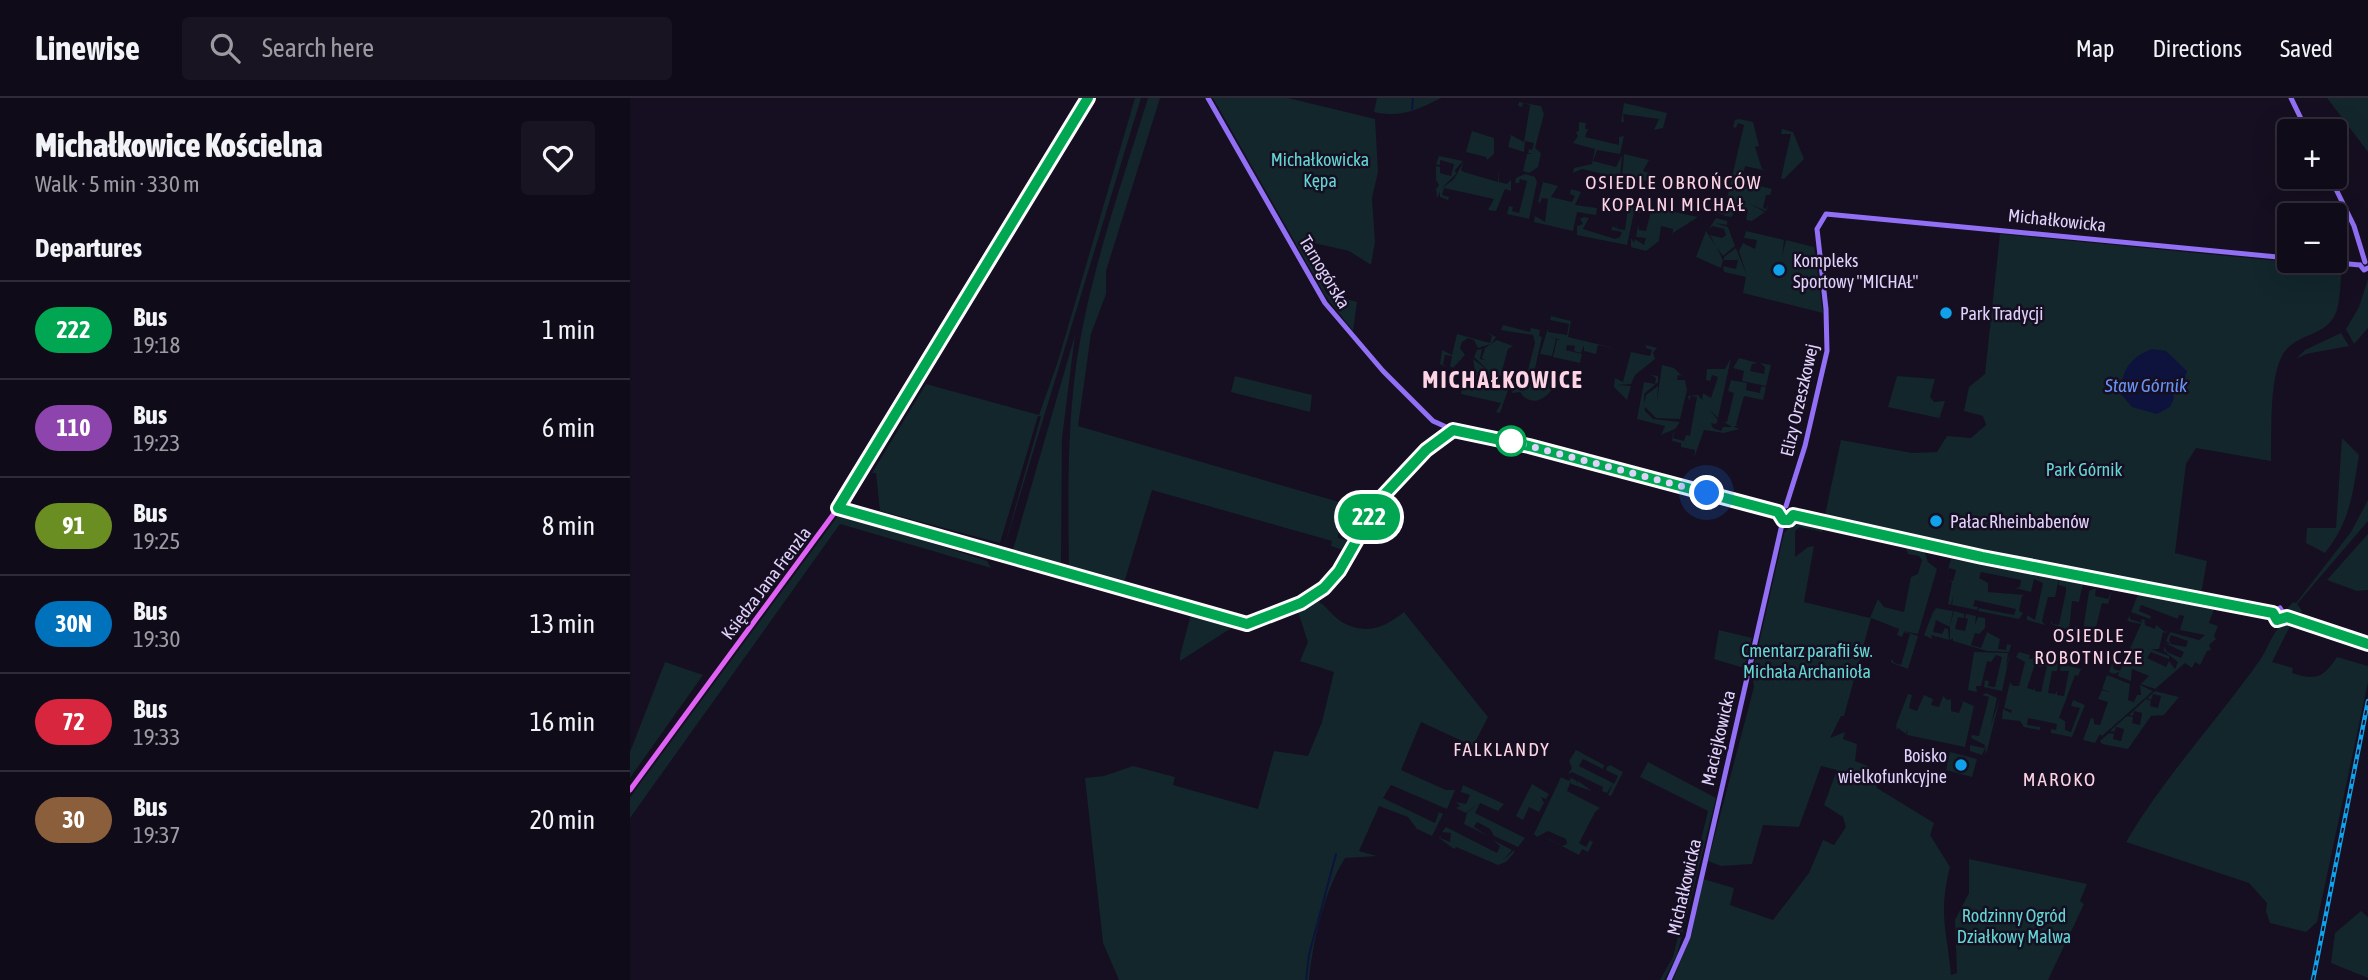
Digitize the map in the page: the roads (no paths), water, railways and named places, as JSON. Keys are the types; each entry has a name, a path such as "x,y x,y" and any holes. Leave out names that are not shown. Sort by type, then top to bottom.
{"main road":[{"name":"Księdza Jana Frenzla","path":"630,790 838,508 1088,98"}],"street":[{"name":"Tarnogórska","path":"1208,98 1332,313 1423,413 1453,430 1529,446 1778,512"},
{"path":"2291,98 2301,119"},
{"path":"2336,189 2354,226 2365,265 2347,264"},
{"name":"Michałkowicka","path":"1822,216 1836,213 2277,257"},
{"name":"Elizy Orzeszkowej","path":"1786,506 1807,437 1828,342 1817,229 1822,216"},
{"path":"1786,506 1791,509 1793,515 1789,520 1783,520 1778,512 1786,506"},
{"path":"1793,515 1971,555 2273,613 2279,620 2285,616 2368,644"},
{"name":"Maciejkowicka","path":"1719,798 1783,520"},
{"name":"Michałkowicka","path":"1669,980 1688,937 1719,798"}],"water":[{"name":"Staw Górnik","path":"2152,349 2166,351 2187,371 2183,383 2173,382 2171,387 2174,398 2170,407 2157,414 2132,407 2120,393 2128,365"}],"waterway":[{"path":"1412,109 1413,98"},
{"path":"1306,980 1309,955 1336,854"}],"railway":[{"path":"2313,980 2368,701"}],"place":[{"name":"Kompleks Sportowy \"MICHAŁ\"","path":"1779,270"},
{"name":"Park Tradycji","path":"1946,313"},
{"name":"Pałac Rheinbabenów","path":"1936,521"},
{"name":"Boisko wielkofunkcyjne","path":"1961,765"}],"district":[{"name":"OSIEDLE OBROŃCÓW KOPALNI MICHAŁ","path":"1674,193"},
{"name":"MICHAŁKOWICE","path":"1503,379"},
{"name":"OSIEDLE ROBOTNICZE","path":"2089,646"},
{"name":"FALKLANDY","path":"1502,749"},
{"name":"MAROKO","path":"2060,779"}],"park label":[{"name":"Michałkowicka Kępa","path":"1320,169"},
{"name":"Park Górnik","path":"2084,469"},
{"name":"Cmentarz parafii św. Michała Archanioła","path":"1807,660"},
{"name":"Rodzinny Ogród Działkowy Malwa","path":"2014,925"}]}
